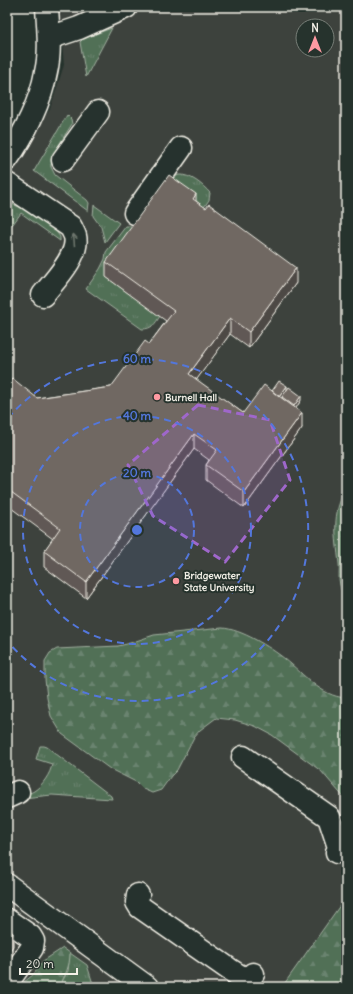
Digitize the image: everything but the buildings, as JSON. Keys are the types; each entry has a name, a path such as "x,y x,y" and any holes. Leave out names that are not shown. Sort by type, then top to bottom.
{"street":[{"path":"7,159 24,130 38,98 46,72 49,38 47,7"},
{"path":"49,38 79,28 126,7"},
{"path":"63,160 98,112"},
{"path":"135,213 182,148"},
{"path":"7,184 71,227 75,236 75,247 72,256 44,296"},
{"path":"243,758 329,817 338,844 338,852"},
{"path":"7,885 147,987"},
{"path":"138,895 137,902 140,907 243,978 249,977 253,974"},
{"path":"7,920 30,936 33,942 32,948 7,983"}],"highlighted area":[{"path":"198,405 270,420 290,480 225,562 153,516 128,465"}],"shaded area":[{"name":"Bridgewater State University","path":"59,7 346,7 346,987 7,987 7,175 50,109 64,65"}],"green space":[{"path":"112,28 86,77 80,42 84,38"},
{"path":"67,115 71,119 72,124 52,156 51,167 55,175 87,200 89,203 88,211 34,171"},
{"path":"179,175 192,178 210,193 209,200 197,217 106,277 160,316 153,326 142,329 86,289 100,269 105,259 106,252 126,226 133,226 172,178"},
{"path":"9,203 25,209 56,231 60,237 60,241 21,213 13,224 7,224 7,206"},
{"path":"94,205 119,223 105,242 101,227 93,216"},
{"path":"346,489 346,602 339,582 336,516 341,498"},
{"path":"222,628 230,629 255,639 279,654 320,689 346,698 346,800 321,771 272,735 255,726 235,720 216,718 200,730 194,737 177,770 161,790 152,793 143,789 136,782 110,769 62,734 51,716 47,698 45,661 50,653 57,649 118,646 154,635"},
{"path":"40,746 47,747 111,796 112,799 52,795 23,798 22,796 33,792 40,786 46,779 51,768 52,764 36,759"},
{"path":"346,897 346,987 282,987"},
{"path":"63,948 70,953 70,958 67,971 59,987 18,987 34,974 43,961"},
{"path":"70,953 87,965 94,987 59,987 68,971"}],"place":[{"name":"Burnell Hall","path":"157,397"},
{"name":"Bridgewater State University","path":"176,581"}]}
